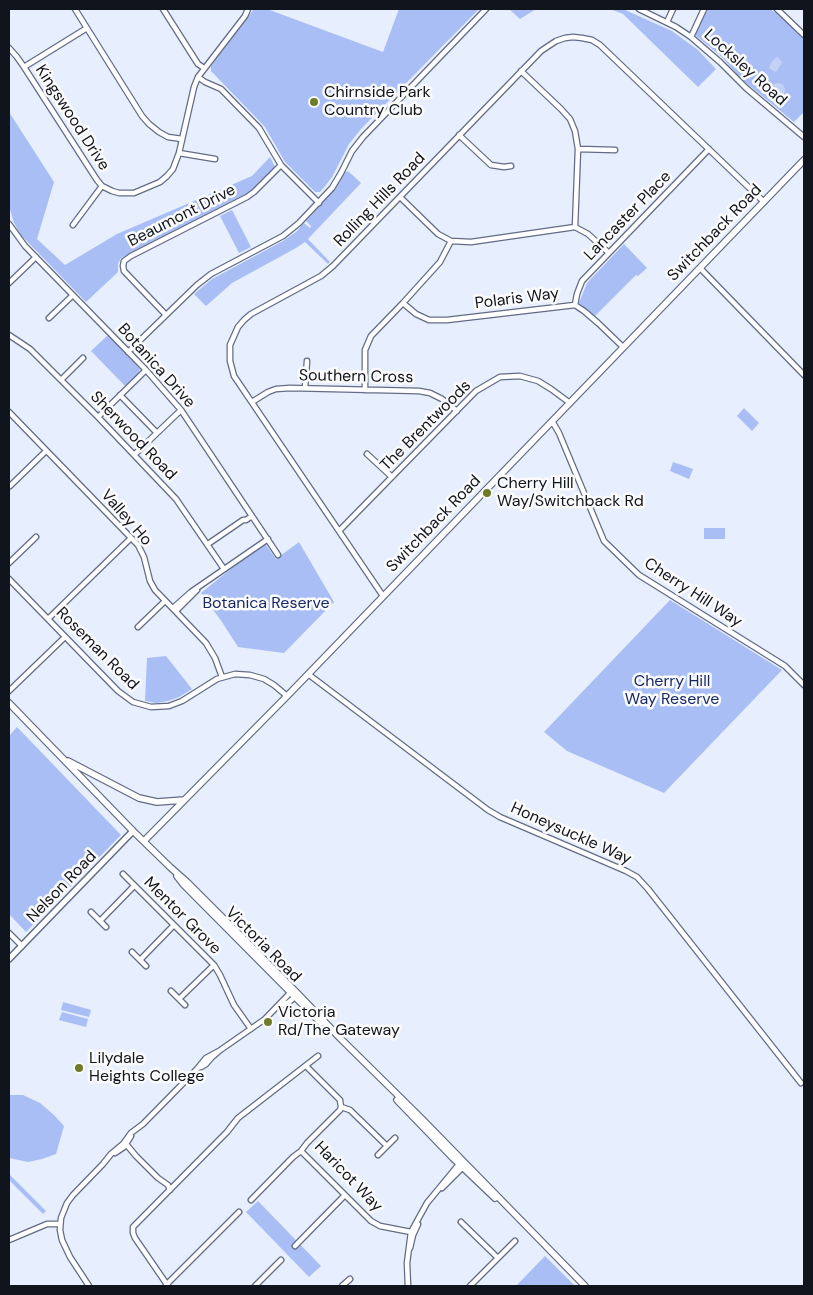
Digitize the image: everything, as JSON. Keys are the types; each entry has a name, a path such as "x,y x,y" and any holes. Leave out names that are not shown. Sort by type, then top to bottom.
{"main road":[{"name":"Switchback Road","path":"144,841 287,696 804,160"},
{"name":"Victoria Road","path":"9,703 133,831 193,887 294,993 401,1098 463,1164 585,1286"},
{"path":"62,758 139,798 157,802 184,800"}],"street":[{"path":"75,9 142,116 159,132 182,139"},
{"path":"163,9 198,64 204,68"},
{"name":"Kingswood Drive","path":"9,48 17,56 92,174 102,186 112,191 134,193 160,182 168,176 177,162 198,77 245,16 248,9"},
{"path":"128,352 197,285 211,274 283,236 299,223 332,188 352,151 362,137 486,9"},
{"name":"Locksley Road","path":"638,9 667,22 691,36 746,88 804,137"},
{"path":"667,22 674,9"},
{"path":"691,36 704,9"},
{"path":"777,9 804,35"},
{"path":"24,68 87,28"},
{"name":"Rolling Hills Road","path":"383,596 234,376 230,361 230,345 238,327 251,314 327,272 521,71 541,51 556,41 573,37 592,40 600,45 764,202"},
{"path":"521,71 561,109 570,119 575,131 578,149 575,227"},
{"path":"198,77 221,89 259,128 281,165 319,203"},
{"path":"459,136 491,165 511,166"},
{"path":"578,149 614,150"},
{"name":"Lancaster Place","path":"575,305 582,282 709,149"},
{"path":"179,153 215,159"},
{"name":"Beaumont Drive","path":"166,315 124,271 124,261 254,192 281,165"},
{"path":"72,225 102,186"},
{"path":"400,197 438,234 451,241 471,242 575,227 588,234 609,253"},
{"name":"Botanica Drive","path":"9,226 36,257 146,370 181,410 278,556"},
{"path":"364,390 365,350 371,336 440,262 451,241"},
{"path":"9,283 36,257"},
{"path":"700,268 804,376"},
{"path":"49,318 73,295"},
{"name":"Polaris Way","path":"403,303 416,314 429,320 447,320 575,305 598,323 623,348"},
{"name":"Sherwood Road","path":"9,335 27,346 176,499 224,569"},
{"path":"61,380 83,358"},
{"path":"306,388 307,361"},
{"path":"98,417 146,370"},
{"name":"The Brentwoods","path":"339,531 476,391 500,377 520,376 538,381 570,403"},
{"name":"Southern Cross","path":"252,402 276,389 419,391 430,393 442,399 456,411"},
{"path":"120,395 157,433"},
{"path":"134,455 181,410"},
{"name":"Valley Ho","path":"9,412 141,549 152,585 209,647 219,665 222,677"},
{"name":"Cherry Hill Way","path":"552,421 559,433 604,541 639,575 785,666 804,684"},
{"path":"10,486 46,451"},
{"path":"367,454 392,477"},
{"path":"208,544 252,516"},
{"path":"9,563 36,537"},
{"path":"48,619 131,538"},
{"path":"174,610 202,585 268,539"},
{"name":"Roseman Road","path":"9,579 118,692 128,700 157,708 176,704 222,677 243,674 257,676 274,685 287,696"},
{"path":"138,628 165,601"},
{"path":"9,691 65,636"},
{"name":"Honeysuckle Way","path":"308,674 488,810 637,877 801,1083"},
{"name":"Nelson Road","path":"9,959 133,831"},
{"name":"Mentor Grove","path":"123,874 214,965 234,1005 251,1029"},
{"path":"100,920 134,886"},
{"path":"91,912 106,927"},
{"path":"140,960 174,925"},
{"path":"9,933 22,946"},
{"path":"132,952 146,966"},
{"path":"180,999 214,965"},
{"path":"171,991 186,1005"},
{"path":"89,1286 64,1244 61,1235 62,1213 70,1198 111,1154 124,1145 131,1133 198,1069 219,1051 265,1019 294,993"},
{"path":"239,1212 225,1222 167,1285 135,1238 133,1231 137,1223 164,1197 168,1188 176,1185 238,1118 318,1056"},
{"path":"306,1066 338,1098 341,1102 341,1107 350,1110 386,1146"},
{"name":"Haricot Way","path":"341,1107 306,1143 301,1152 371,1221 411,1234"},
{"path":"378,1155 395,1138"},
{"path":"124,1145 168,1188"},
{"path":"251,1200 262,1185 301,1152"},
{"path":"408,1286 407,1270 408,1255 412,1244 411,1234 431,1198 463,1164"},
{"path":"295,1246 345,1196"},
{"path":"461,1222 498,1258"},
{"path":"9,1240 47,1224 60,1224"},
{"path":"468,1229 473,1224"},
{"path":"307,1234 312,1239"},
{"path":"470,1286 515,1241"},
{"path":"255,1286 281,1260"},
{"path":"268,1273 273,1278"},
{"path":"344,1286 350,1279"}],"green space":[{"name":"Chirnside Park Country Club","path":"254,9 267,9 383,52 399,9 479,9 361,129 349,144 332,177 320,192 315,192 285,162 265,127 211,71 211,66"},
{"path":"509,9 536,9 520,19"},
{"path":"610,9 623,9 672,31 698,50 716,69 698,87 623,14"},
{"path":"708,9 769,9 779,14 804,40 804,112 794,122 740,78 722,57 695,35"},
{"path":"9,112 54,182 37,239 65,265 117,234 252,176 270,157 275,167 253,190 121,258 118,264 118,272 86,302 20,234 14,223 9,206"},
{"path":"345,171 348,171 361,183 308,239 330,262 328,264 305,242 232,283 206,306 194,294 212,279 283,241 296,232 304,223 310,228 311,226 306,221 336,188"},
{"path":"232,210 251,247 239,253 220,216"},
{"path":"624,244 647,268 638,276 636,275 595,316 579,303 587,283"},
{"path":"108,335 140,369 138,374 125,386 91,351"},
{"path":"744,408 759,423 752,431 737,416"},
{"path":"673,462 693,469 689,479 670,471"},
{"path":"704,528 725,528 725,539 704,539"},
{"name":"Botanica Reserve","path":"264,542 276,559 299,542 334,602 284,653 238,647 201,593"},
{"name":"Cherry Hill Way Reserve","path":"670,600 782,670 664,793 567,751 544,732"},
{"path":"166,656 192,689 168,701 156,703 145,701 147,658"},
{"path":"17,727 121,835 26,932 9,914 9,736"},
{"path":"63,1002 91,1010 89,1017 61,1010"},
{"path":"62,1012 88,1019 86,1027 59,1020"},
{"path":"9,1095 23,1095 40,1103 64,1126 56,1154 28,1162 9,1158"},
{"path":"9,1174 46,1211 43,1214 9,1180"},
{"path":"258,1201 321,1266 309,1277 246,1212"},
{"path":"545,1256 575,1286 516,1286"}],"shaded area":[{"path":"776,57 782,62 775,72 769,68"},
{"path":"775,83 781,83 785,90 781,97 775,97 771,93 771,87"}],"place":[{"name":"Chirnside Park Country Club","path":"314,102"},
{"name":"Cherry Hill Way/Switchback Rd","path":"487,493"},
{"name":"Victoria Rd/The Gateway","path":"268,1022"},
{"name":"Lilydale Heights College","path":"79,1068"}]}
